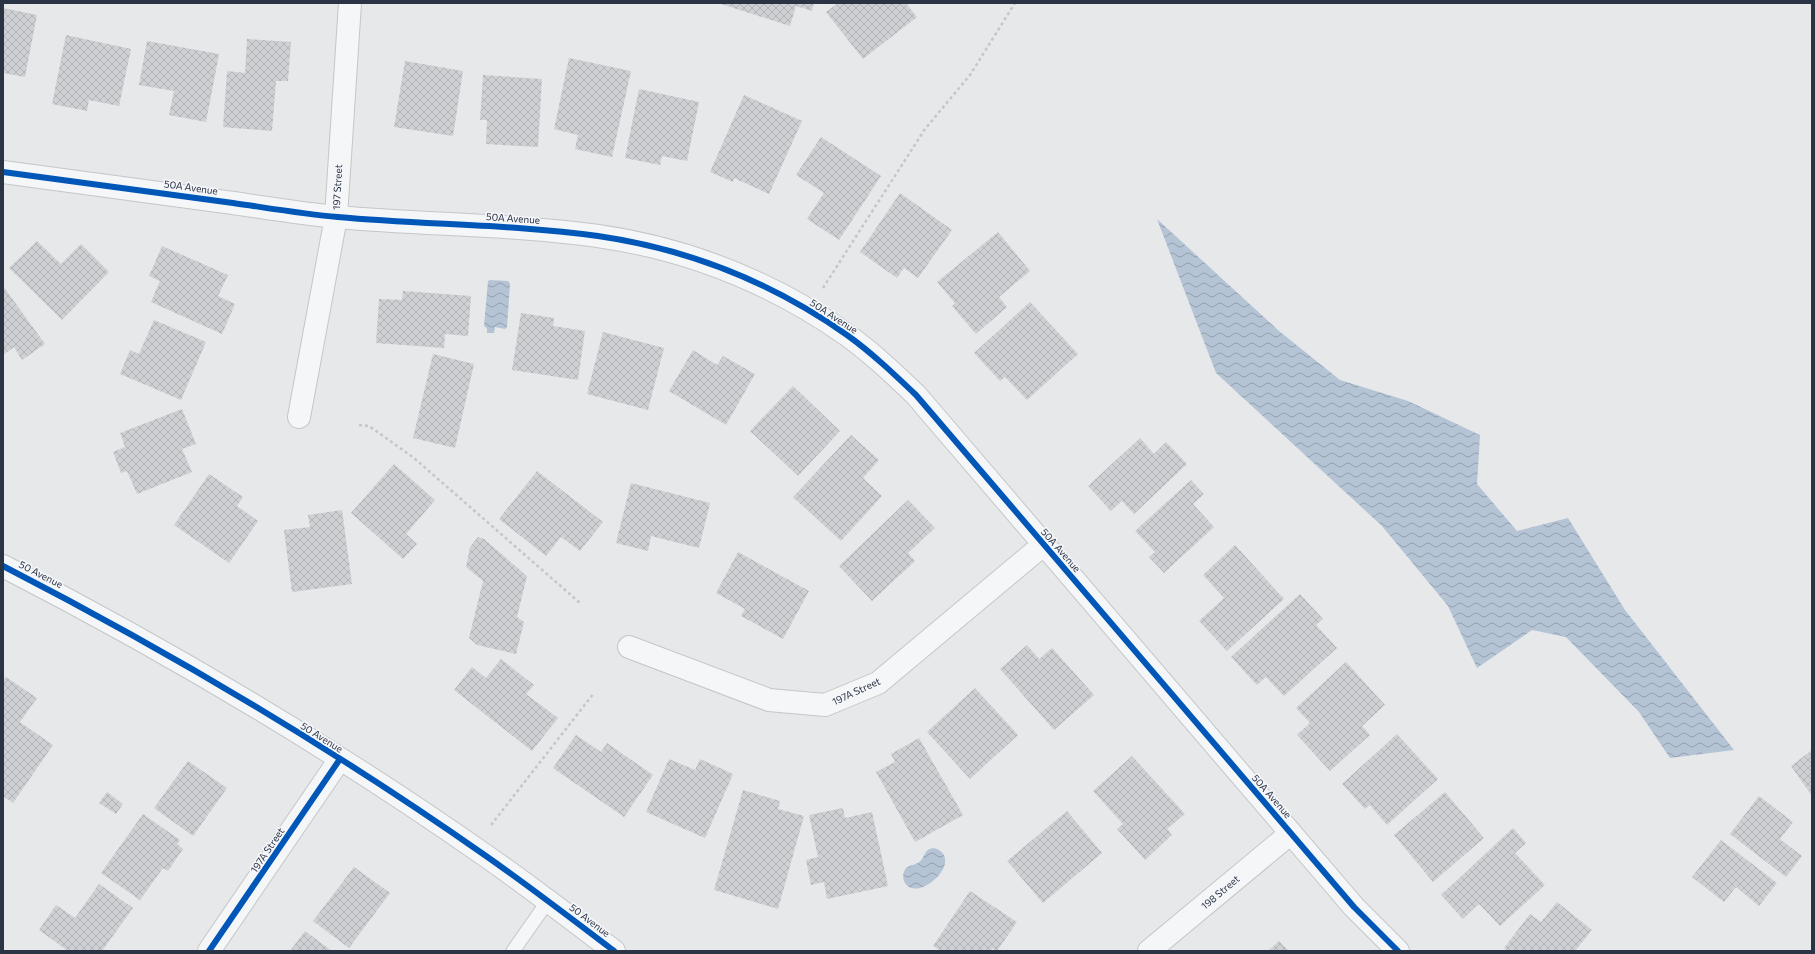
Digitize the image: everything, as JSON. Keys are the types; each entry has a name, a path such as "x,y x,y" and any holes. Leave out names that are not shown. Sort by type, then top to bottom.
{"street":[{"name":"197 Street","path":"299,417 336,217 350,3"},
{"name":"50A Avenue","path":"3,172 336,217 552,231 600,236 644,245 703,261 737,273 770,289 809,311 847,336 885,366 916,395 1354,907 1398,951"},
{"name":"197A Street","path":"630,647 769,700 825,706 878,683 1043,545"},
{"name":"50 Avenue","path":"3,566 90,611 193,669 340,759 486,856 614,951"},
{"name":"197A Street","path":"209,951 340,759"},
{"name":"198 Street","path":"1149,951 1291,833"}],"lane":[{"path":"513,951 548,901"}],"path":[{"path":"809,311 925,129 970,75 1014,3"},
{"path":"359,425 369,426 414,458 580,603"},
{"path":"487,831 594,693"}],"water":[{"path":"1157,219 1279,331 1340,380 1408,401 1480,435 1477,484 1517,531 1568,518 1625,610 1734,750 1670,758 1639,712 1566,637 1532,630 1477,668 1448,606 1382,526 1216,373"},
{"path":"488,281 508,281 510,284 507,327 505,329 495,327 494,333 487,333 487,328 484,326"},
{"path":"934,848 943,854 945,861 943,869 937,878 929,884 920,888 911,888 903,879 906,868 921,861 928,850"}],"building":[{"path":"718,3 814,3 812,11 796,6 790,26"},
{"path":"838,3 906,3 917,17 863,59 826,12"},
{"path":"3,8 37,15 25,77 3,73"},
{"path":"66,35 131,49 119,106 89,100 87,111 52,104"},
{"path":"247,39 291,42 288,81 276,81 272,131 223,127 227,71 245,73"},
{"path":"147,41 219,54 206,122 169,115 174,91 139,85"},
{"path":"569,58 631,71 612,157 575,149 578,135 554,129"},
{"path":"405,61 463,71 453,136 394,127"},
{"path":"483,75 542,79 538,147 486,144 487,120 480,120"},
{"path":"639,89 699,102 687,161 662,156 660,165 625,158"},
{"path":"744,95 802,121 769,194 734,178 733,182 710,172"},
{"path":"821,137 881,176 839,240 807,219 824,193 796,175"},
{"path":"900,193 952,230 918,278 904,268 897,278 860,252"},
{"path":"998,232 1030,271 999,297 1007,307 976,334 952,306 955,303 937,282"},
{"path":"37,241 61,264 81,244 109,272 62,320 9,268"},
{"path":"162,246 228,275 218,296 235,304 222,334 151,302 160,281 149,276"},
{"path":"3,286 45,344 22,360 14,347 3,355"},
{"path":"403,291 471,296 468,336 445,334 444,348 376,343 379,299 402,300"},
{"path":"1030,302 1078,354 1027,400 1005,377 1000,381 974,353"},
{"path":"521,313 554,318 553,326 585,331 578,380 512,370"},
{"path":"154,320 206,342 181,400 120,374 130,350 139,354"},
{"path":"603,332 664,348 648,410 587,394"},
{"path":"693,350 717,365 723,356 755,374 726,425 669,391"},
{"path":"433,354 474,364 455,448 413,438"},
{"path":"793,386 840,431 798,476 750,431"},
{"path":"182,409 196,444 182,449 192,472 137,494 127,471 121,473 113,452 125,447 120,433"},
{"path":"851,435 879,460 863,478 882,496 841,541 793,497"},
{"path":"1140,438 1154,454 1166,442 1187,464 1134,514 1122,501 1111,511 1088,486"},
{"path":"394,464 435,500 406,534 417,544 403,559 351,513"},
{"path":"537,471 603,522 580,551 561,537 546,556 499,519"},
{"path":"209,474 243,497 237,506 258,521 229,563 174,525"},
{"path":"1191,480 1204,494 1193,504 1214,527 1164,573 1149,557 1155,552 1135,531"},
{"path":"631,483 710,503 699,548 651,536 648,551 616,543"},
{"path":"908,500 935,528 908,553 915,561 872,601 839,566"},
{"path":"342,510 352,584 292,592 284,530 310,527 308,515"},
{"path":"478,537 484,539 527,576 517,617 524,622 516,654 477,645 469,638 483,581 466,567 470,547"},
{"path":"1235,545 1284,599 1227,651 1199,621 1224,598 1203,575"},
{"path":"738,552 809,591 783,639 741,616 745,609 716,593"},
{"path":"1300,594 1323,619 1316,625 1337,648 1284,696 1266,677 1257,685 1231,657"},
{"path":"1027,645 1039,659 1052,648 1094,695 1054,730 1000,669"},
{"path":"501,659 534,685 526,694 558,718 532,751 454,690 472,667 486,678"},
{"path":"1346,662 1385,705 1362,726 1370,735 1330,771 1297,735 1310,723 1296,708"},
{"path":"6,677 37,698 20,722 53,745 13,803 3,796 3,681"},
{"path":"975,688 1018,735 970,779 927,732"},
{"path":"1397,734 1438,779 1387,825 1370,805 1365,809 1342,784"},
{"path":"576,735 601,752 607,743 653,775 624,817 553,768"},
{"path":"919,738 963,815 915,842 876,772 895,762 891,754"},
{"path":"1812,750 1812,796 1791,766"},
{"path":"1132,756 1185,814 1167,829 1172,835 1145,860 1117,829 1123,824 1093,791"},
{"path":"669,759 695,770 700,759 733,774 705,838 646,812"},
{"path":"188,761 227,788 193,836 154,808"},
{"path":"743,790 780,801 778,809 804,816 778,909 714,890"},
{"path":"107,792 123,804 116,814 99,803"},
{"path":"1445,792 1484,838 1433,882 1394,835"},
{"path":"1759,796 1793,822 1780,839 1802,856 1786,877 1730,834"},
{"path":"843,808 845,818 872,812 888,886 827,899 824,882 811,885 806,860 818,857 809,815"},
{"path":"1067,811 1102,853 1043,903 1007,861"},
{"path":"143,814 180,840 177,844 183,849 168,871 163,868 140,900 101,873"},
{"path":"1513,828 1526,843 1515,853 1545,885 1500,926 1479,904 1463,919 1441,895"},
{"path":"1721,840 1777,883 1759,906 1736,887 1724,902 1692,877"},
{"path":"354,867 390,893 349,948 313,921"},
{"path":"99,884 133,908 102,951 68,951 39,930 56,905 75,918"},
{"path":"970,891 1017,922 997,951 992,948 991,951 941,951 933,946"},
{"path":"1557,902 1592,930 1575,951 1508,951 1504,948 1530,914 1541,922"},
{"path":"305,931 332,951 290,951"},
{"path":"1279,941 1289,951 1268,951"}],"cycle path":[{"path":"3,172 325,216 533,229 598,236 632,242 697,259 759,284 790,299 847,335 883,364 916,395 1354,907 1398,951"},
{"path":"3,566 127,632 310,739 428,816 486,856 614,951"},
{"path":"209,951 340,759"}]}
